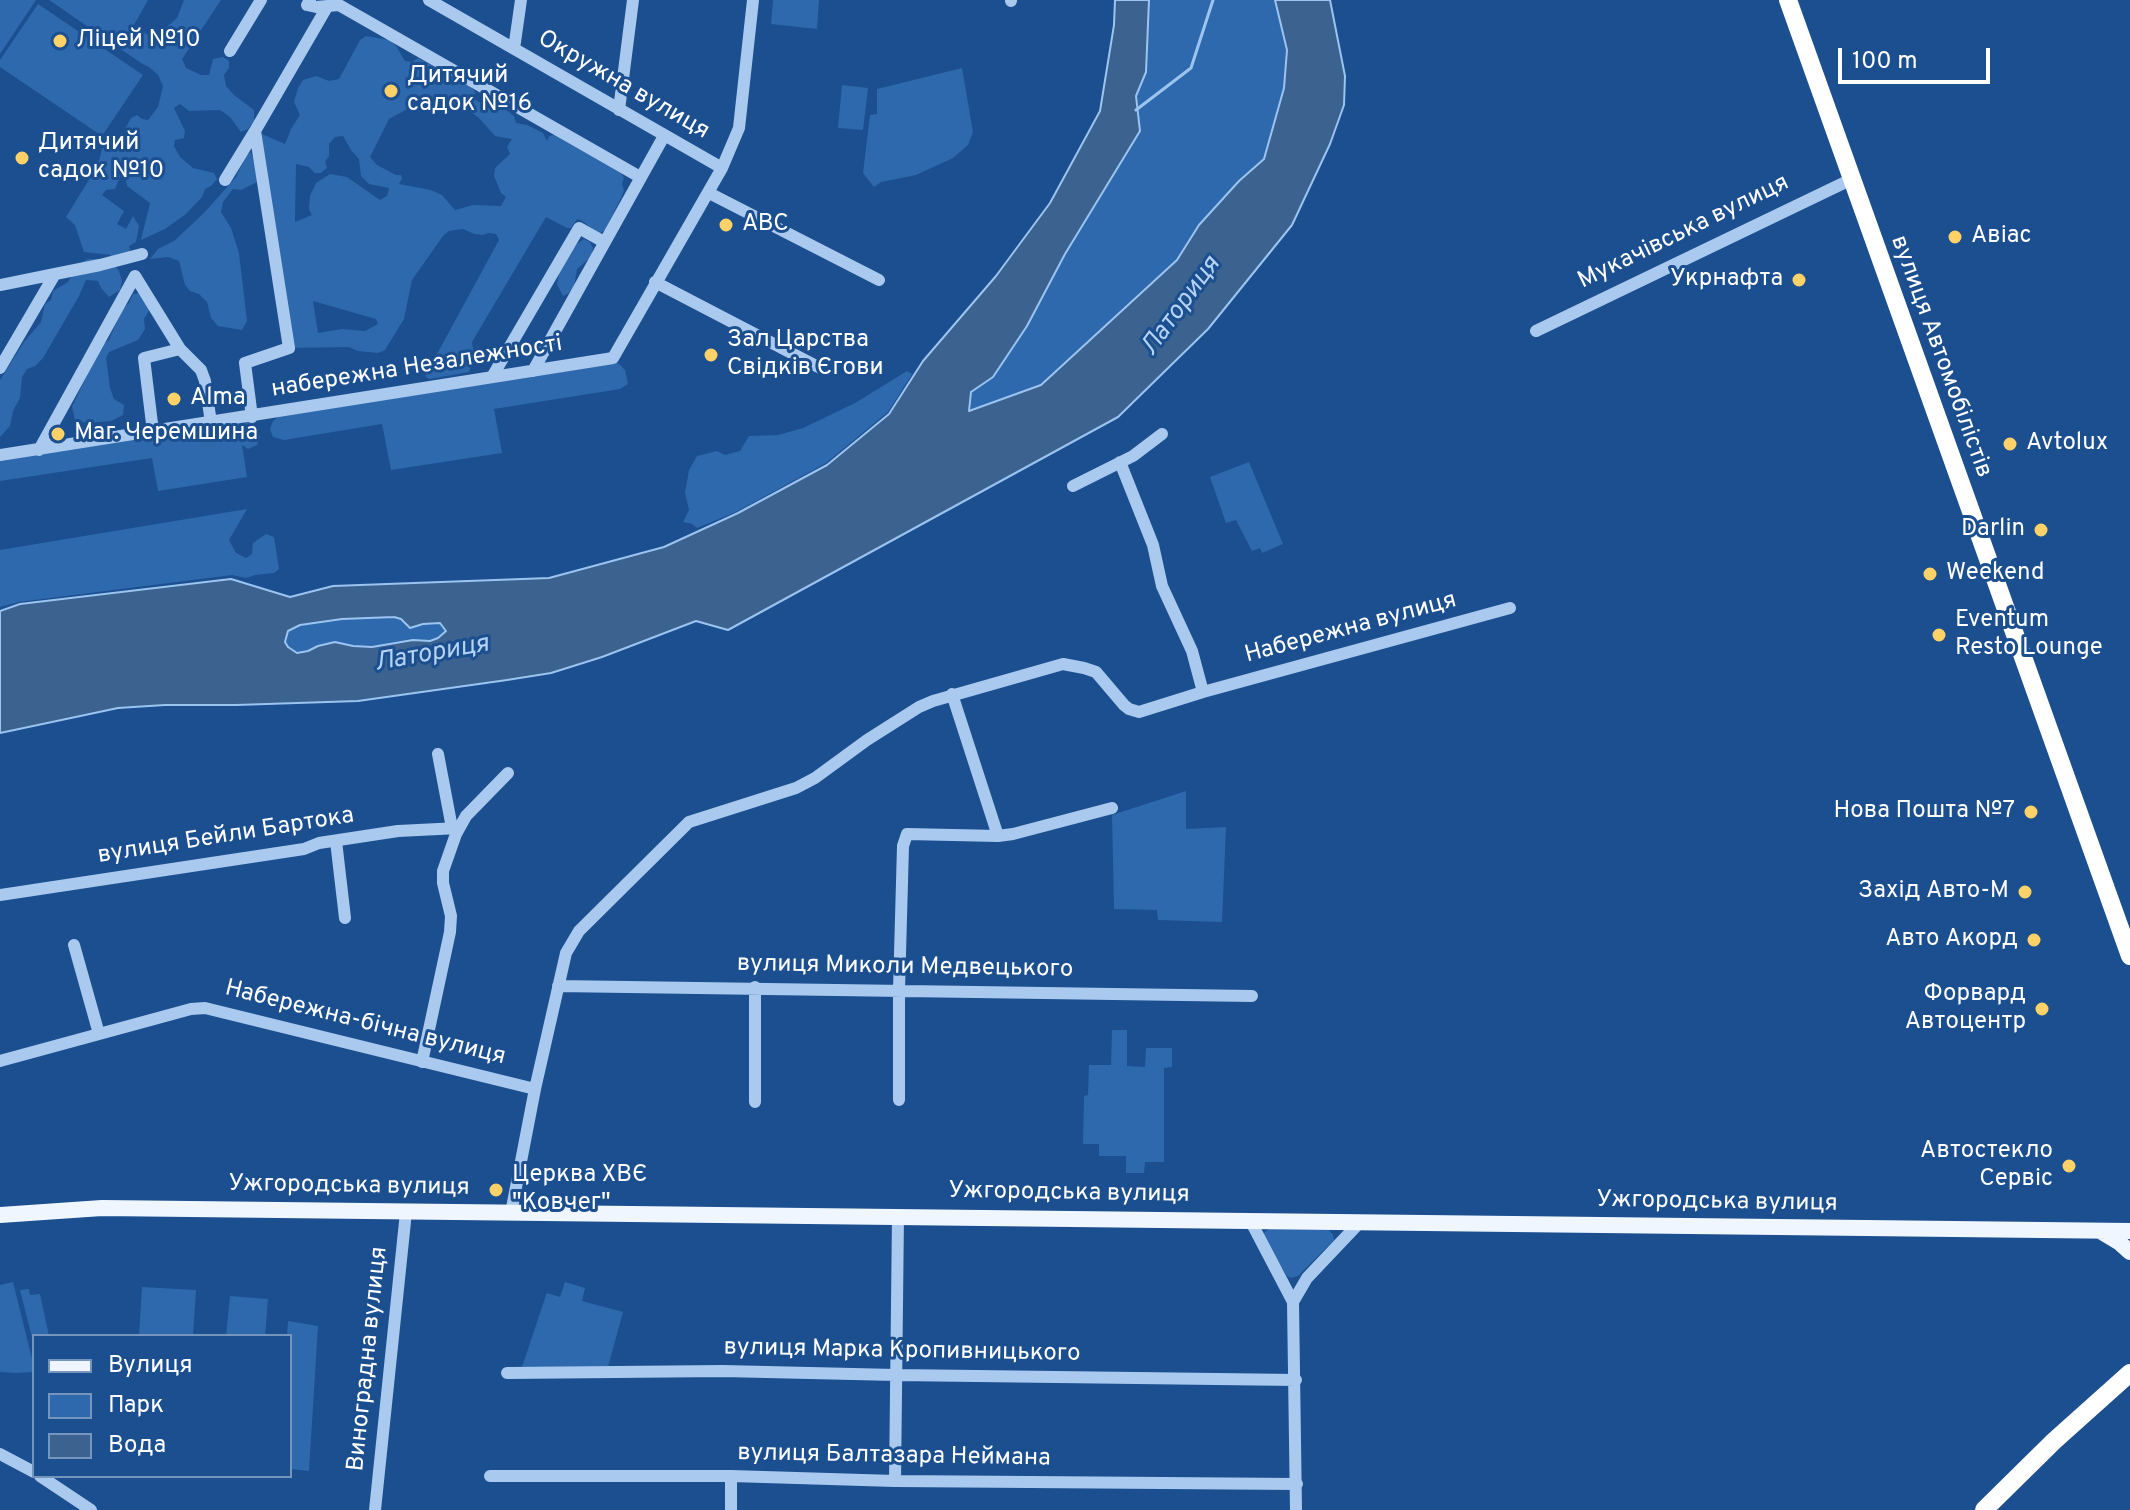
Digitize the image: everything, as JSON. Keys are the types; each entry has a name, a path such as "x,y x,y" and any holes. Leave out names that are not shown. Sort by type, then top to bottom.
{"highway":[{"name":"вулиця Автомобілістів","path":"1788,0 2130,956"},
{"path":"1984,1510 2054,1441 2130,1373"}],"main road":[{"name":"Ужгородська вулиця","path":"0,1215 102,1208 2099,1230"},
{"path":"2099,1230 2130,1231"},
{"path":"2099,1230 2130,1252"}],"street":[{"path":"230,51 261,0"},
{"name":"Окружна вулиця","path":"429,0 722,168 655,282"},
{"path":"514,49 521,0"},
{"path":"619,110 633,0"},
{"path":"722,168 739,128 753,0"},
{"path":"305,2 327,7 339,5 640,177"},
{"path":"225,180 327,7"},
{"path":"252,417 245,363 289,348 255,131"},
{"path":"533,371 664,136"},
{"name":"Мукачівська вулиця","path":"1536,331 1852,179"},
{"path":"709,193 879,280"},
{"path":"492,377 579,228 604,242"},
{"path":"0,285 142,254"},
{"path":"0,368 55,274"},
{"path":"39,450 135,276 180,349 201,370 211,423"},
{"path":"655,282 824,370"},
{"name":"набережна Незалежності","path":"0,455 613,358 655,282"},
{"path":"153,432 144,358 180,349"},
{"path":"1073,486 1133,456 1162,434"},
{"path":"1120,462 1153,545 1162,586 1192,651 1203,692"},
{"name":"Набережна вулиця","path":"511,1213 566,953 579,931 689,822 796,788 919,707 952,694 1063,664 1096,672 1124,705 1139,712 1510,608"},
{"path":"952,694 998,836"},
{"path":"438,754 456,828"},
{"path":"422,1062 450,932 451,916 443,871 456,828 508,773"},
{"path":"899,1100 903,846 907,834 998,836 1112,808"},
{"name":"вулиця Бейли Бартока","path":"0,895 304,849 319,843 398,831 456,828"},
{"path":"336,841 345,918"},
{"path":"74,945 99,1034"},
{"name":"вулиця Миколи Медвецького","path":"558,986 1252,996"},
{"path":"755,987 755,1102"},
{"name":"Набережна-бічна вулиця","path":"0,1061 191,1009 205,1008 535,1089"},
{"name":"Виноградна вулиця","path":"375,1510 406,1212"},
{"path":"895,1481 898,1216"},
{"path":"1250,1220 1293,1302 1296,1510"},
{"path":"1293,1302 1307,1278 1361,1221"},
{"name":"вулиця Марка Кропивницького","path":"507,1373 723,1371 1296,1380"},
{"path":"0,1454 32,1471"},
{"name":"вулиця Балтазара Неймана","path":"490,1476 1297,1484"},
{"path":"731,1476 731,1510"},
{"path":"43,1478 91,1510"}],"green space":[{"path":"0,0 36,0 0,54"},
{"path":"49,0 148,0 134,25 152,38 177,18 184,0 221,0 182,59 186,68 201,75 209,75 213,59 223,57 229,61 224,75 226,86 254,110 254,121 241,132 230,117 220,110 189,111 180,104 174,108 185,131 184,138 175,140 174,146 180,157 193,168 214,173 217,179 186,214 165,229 141,240 150,203 127,186 131,170 127,169 121,174 115,189 106,190 102,195 124,211 117,224 126,229 133,216 139,226 136,242 129,246 133,260 128,264 122,265 110,255 84,252 75,225 66,217 98,165 102,149 109,143 123,145 125,129 131,118 137,115 148,120 158,107 163,86 158,75 149,67"},
{"path":"773,0 819,0 817,29 771,24"},
{"path":"1149,0 1275,0 1287,50 1284,88 1265,159 1239,181 1199,225 1177,260 1041,385 968,411 971,392 993,377 1027,326 1065,254 1140,131 1136,96 1146,72"},
{"path":"38,4 143,75 102,136 0,67 0,60"},
{"path":"366,36 389,40 405,61 412,62 418,58 447,72 456,82 470,86 476,100 481,103 492,99 514,116 516,123 543,133 547,141 549,136 554,135 621,173 624,178 621,198 605,230 599,234 581,220 577,219 571,228 567,228 546,217 472,342 474,358 469,372 429,379 425,376 499,240 496,234 474,234 463,229 449,231 443,236 412,280 404,319 385,350 378,353 349,347 289,348 255,131 285,144 300,115 294,102 303,80 316,76 329,81 339,79 360,40","holes":["436,104 461,105 479,118 495,136 512,139 507,147 510,154 495,168 494,176 506,197 501,206 473,205 455,210 442,195 399,184 401,175 377,165 370,157 389,119 411,107 432,113 436,111","343,136 359,159 361,176 369,184 389,188 387,196 380,200 347,177 330,174 316,183 310,196 312,215 295,222 296,164 321,173 327,168 325,162 329,156 329,144 335,137","313,301 376,319 378,324 365,331 342,329 318,333"]},
{"path":"962,68 973,132 968,145 953,158 916,175 881,182 874,187 863,173 870,115 877,114 877,89"},
{"path":"842,85 868,88 863,130 838,128"},
{"path":"251,152 257,182 241,190 233,189 223,202 221,212 231,228 239,253 247,321 242,330 218,326 211,318 207,302 185,285 179,261 168,257 150,259 158,249 174,241 204,213 236,177"},
{"path":"584,239 593,248 591,257 577,269 574,287 563,296 557,284 560,269"},
{"path":"88,259 101,259 115,266 122,281 120,290 109,297 98,281 86,280 43,358 27,369 22,377 20,398 10,426 0,437 0,380 41,322 45,304 51,300 53,291 68,282 80,263"},
{"path":"139,293 150,309 144,319 145,329 138,340 109,352 106,358 110,388 114,399 124,405 123,415 111,421 87,423 75,420 72,407 101,345 109,340 122,309 133,294"},
{"path":"613,358 625,370 628,384 620,389 494,409 502,453 391,470 382,424 284,440 273,437 270,429 273,421 286,411"},
{"path":"907,371 912,374 888,412 826,463 736,512 697,528 683,522 689,510 685,493 689,470 697,456 717,451 725,455 740,451 749,436 778,435 803,428 855,403"},
{"path":"247,417 257,425 260,437 257,445 248,449 242,445 247,477 158,491 152,458 0,481 0,455"},
{"path":"1249,462 1283,544 1262,553 1260,548 1252,551 1236,520 1226,523 1210,477"},
{"path":"247,509 229,540 236,553 246,558 252,554 253,543 266,534 274,537 279,569 274,573 246,578 232,575 0,607 0,550"},
{"path":"394,616 401,618 410,628 440,623 446,631 430,641 412,640 372,647 335,642 297,653 285,642 288,631 300,625"},
{"path":"1186,791 1186,829 1226,827 1222,922 1158,920 1157,910 1114,909 1112,815"},
{"path":"1112,1030 1127,1030 1127,1066 1145,1067 1146,1048 1172,1048 1172,1067 1164,1068 1164,1162 1145,1162 1144,1173 1126,1173 1126,1156 1099,1156 1099,1144 1083,1144 1084,1096 1088,1095 1089,1065 1111,1065"},
{"path":"1270,1228 1328,1229 1334,1240 1298,1276 1291,1278 1264,1238 1264,1233"},
{"path":"13,1282 32,1359 32,1372 0,1372 0,1285"},
{"path":"565,1282 585,1288 582,1301 623,1312 608,1367 522,1367 547,1293 560,1297"},
{"path":"142,1287 196,1290 193,1334 139,1334"},
{"path":"29,1289 30,1295 40,1294 49,1334 32,1334 32,1337 20,1290"},
{"path":"230,1296 268,1299 265,1334 226,1334"},
{"path":"288,1321 318,1326 309,1471 292,1469 292,1334 287,1334"}],"water":[{"path":"1115,0 1149,0 1146,72 1136,96 1140,131 1065,254 1027,326 993,377 971,392 969,411 1041,385 1177,260 1199,225 1264,159 1284,88 1287,50 1275,0 1330,0 1345,76 1344,105 1330,144 1292,225 1208,329 1118,417 728,630 696,621 551,673 507,680 358,701 118,708 0,733 0,611 20,604 231,579 290,597 333,586 549,578 664,547 738,513 827,465 889,414 923,361 996,276 1050,203 1100,111","holes":["342,619 401,619 410,628 440,623 446,631 430,641 413,640 372,647 335,642 297,653 285,642 288,631 300,625"]}],"waterway":[{"name":"Латориця","path":"1136,110 1191,68 1213,0"}],"place":[{"name":"Ліцей №10","path":"60,41"},
{"name":"Дитячий садок №16","path":"391,91"},
{"name":"Дитячий садок №10","path":"22,158"},
{"name":"ABC","path":"726,225"},
{"name":"Авіас","path":"1955,237"},
{"name":"Укрнафта","path":"1799,280"},
{"name":"Зал Царства Свідків Єгови","path":"711,355"},
{"name":"Alma","path":"174,399"},
{"name":"Маг. Черемшина","path":"58,434"},
{"name":"Avtolux","path":"2010,444"},
{"name":"Darlin","path":"2041,530"},
{"name":"Weekend","path":"1930,574"},
{"name":"Eventum Resto Lounge","path":"1939,635"},
{"name":"Нова Пошта №7","path":"2031,812"},
{"name":"Захід Авто-М","path":"2025,892"},
{"name":"Авто Акорд","path":"2034,940"},
{"name":"Форвард Автоцентр","path":"2042,1009"},
{"name":"Автостекло Сервіс","path":"2069,1166"},
{"name":"Церква ХВЄ \"Ковчег\"","path":"496,1190"}]}
